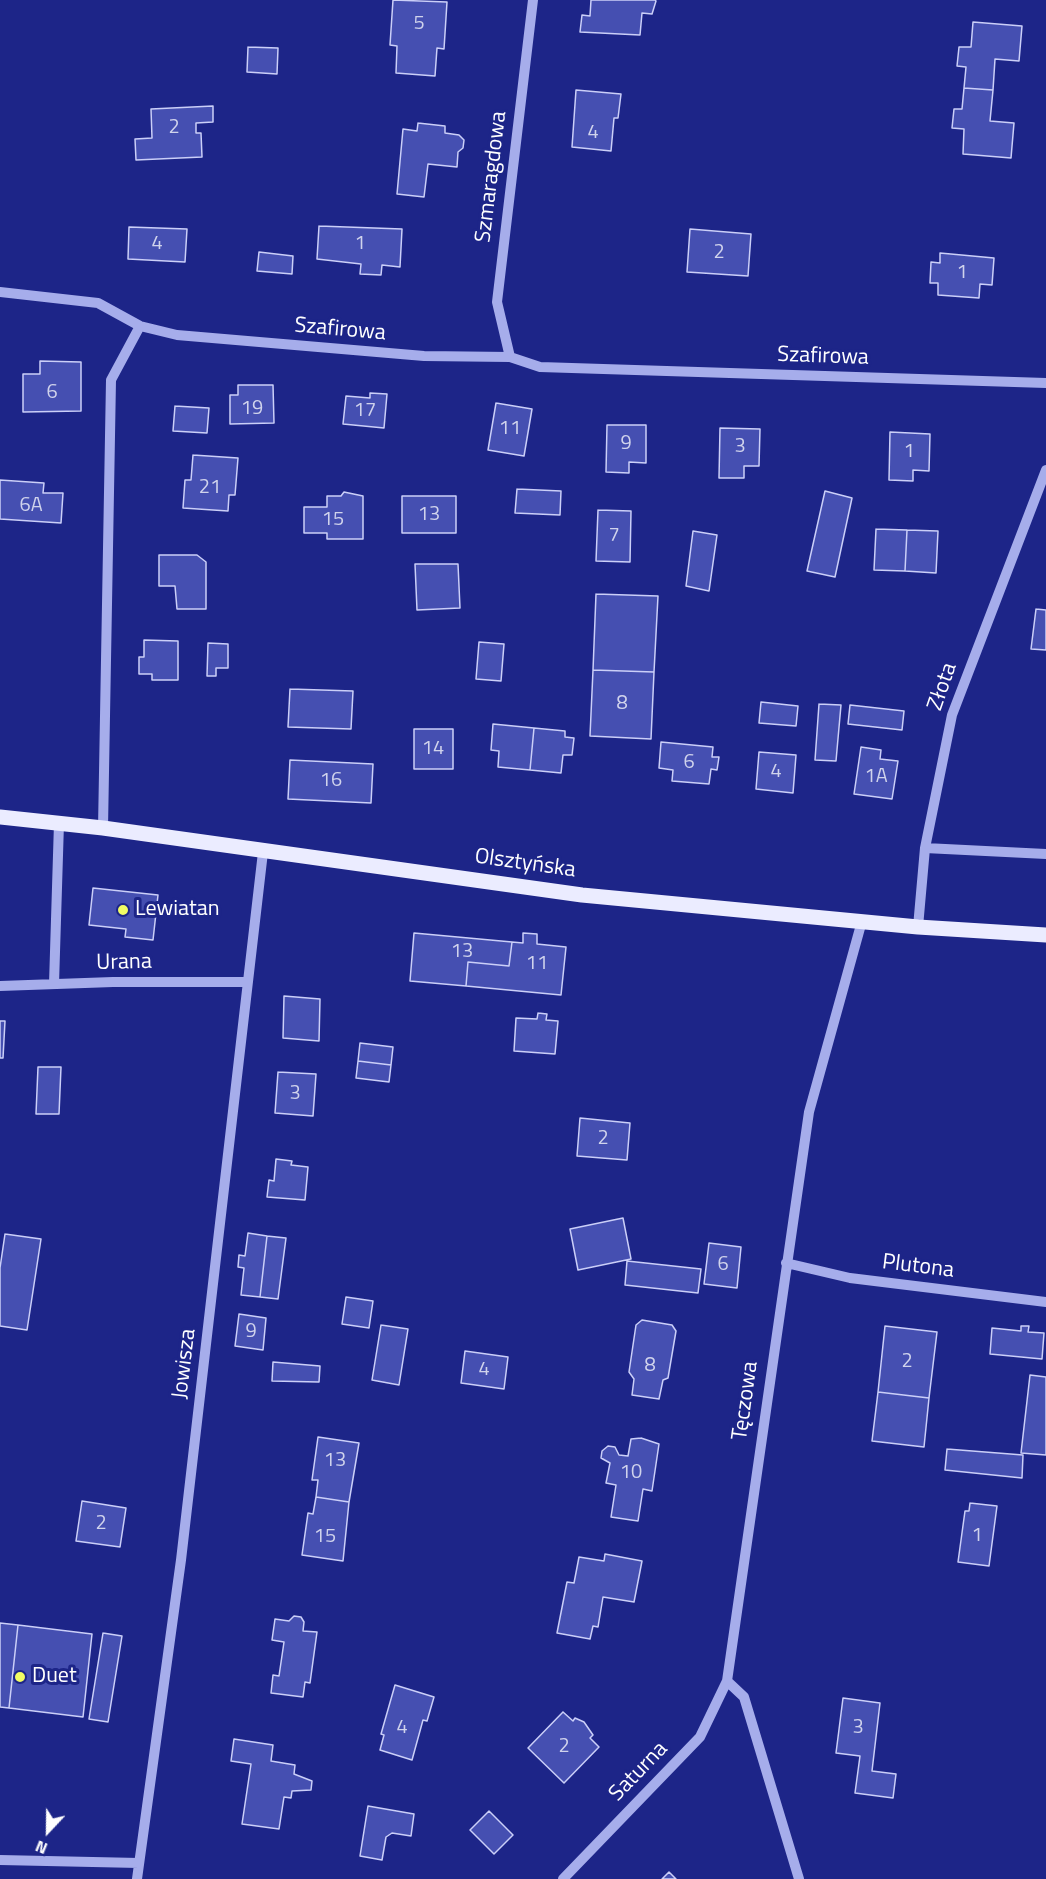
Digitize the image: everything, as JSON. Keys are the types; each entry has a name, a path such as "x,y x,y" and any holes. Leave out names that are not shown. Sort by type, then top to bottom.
{"main road":[{"name":"Olsztyńska","path":"0,817 103,828 582,895 918,927 1046,935"}],"street":[{"name":"Szmaragdowa","path":"510,357 497,302 532,0"},
{"name":"Szafirowa","path":"0,292 98,303 140,326 177,335 248,342 424,356 510,357 540,367 1046,383"},
{"path":"103,828 111,380 140,326"},
{"name":"Złota","path":"918,927 925,848 952,715 1046,470"},
{"path":"54,984 59,823"},
{"path":"925,848 1046,854"},
{"name":"Jowisza","path":"137,1879 182,1560 263,852"},
{"name":"Tęczowa","path":"727,1681 809,1112 862,921"},
{"name":"Urana","path":"0,986 248,982"},
{"name":"Plutona","path":"786,1263 850,1278 1046,1302"},
{"path":"727,1681 744,1697 799,1879"},
{"name":"Saturna","path":"563,1879 700,1737 727,1681"},
{"path":"0,1860 139,1863"}],"building":[{"path":"393,0 447,2 444,49 437,48 435,76 396,73 397,46 390,45"},
{"path":"591,0 656,1 652,14 642,13 640,35 580,32 582,15 590,16"},
{"path":"973,22 1022,26 1019,61 995,59 993,90 964,88 966,67 957,66 959,47 971,47"},
{"path":"248,47 278,48 277,74 247,72"},
{"path":"964,88 993,90 990,121 1014,123 1011,158 963,154 964,129 952,128 954,109 962,109"},
{"path":"576,90 621,94 618,118 614,118 611,151 572,147"},
{"path":"213,106 213,122 196,123 196,133 201,133 202,157 136,160 135,139 152,138 151,109"},
{"path":"418,123 445,126 445,133 459,135 464,140 463,148 458,152 457,167 428,164 424,197 397,194 403,129 417,131"},
{"path":"319,226 402,229 400,267 382,265 381,275 360,274 361,264 317,259"},
{"path":"129,227 187,229 185,262 128,259"},
{"path":"690,229 751,234 748,276 687,272"},
{"path":"259,252 293,256 292,274 257,271"},
{"path":"940,253 994,258 992,285 980,284 979,298 938,295 938,283 930,283 931,262 940,263"},
{"path":"40,361 81,362 81,411 23,412 23,374 40,374"},
{"path":"238,385 273,385 274,423 230,424 230,395 238,395"},
{"path":"370,393 387,394 384,428 343,424 346,396 370,398"},
{"path":"496,403 532,409 524,456 488,450"},
{"path":"175,406 209,408 207,433 173,431"},
{"path":"607,425 646,425 646,463 629,462 629,473 606,472"},
{"path":"720,428 760,429 759,466 744,466 744,478 719,478"},
{"path":"890,432 930,434 929,471 913,470 913,481 889,480"},
{"path":"193,455 238,458 235,495 229,495 228,511 183,508 185,480 191,480"},
{"path":"0,480 44,483 43,493 63,493 61,523 0,519"},
{"path":"517,489 561,491 560,515 515,513"},
{"path":"825,491 852,498 835,577 807,571"},
{"path":"344,492 363,496 363,539 327,539 327,533 304,533 304,507 327,507 327,496 341,496"},
{"path":"402,496 456,496 456,533 402,533"},
{"path":"598,510 631,511 630,562 596,561"},
{"path":"876,529 907,530 905,571 874,570"},
{"path":"907,530 938,531 936,573 905,571"},
{"path":"693,531 717,535 709,591 686,586"},
{"path":"159,555 197,555 206,562 206,609 177,609 175,586 159,586"},
{"path":"415,564 458,564 460,608 417,610"},
{"path":"596,594 658,596 654,672 593,670"},
{"path":"1036,609 1046,610 1046,650 1031,649"},
{"path":"144,640 178,641 178,680 152,680 152,674 139,674 139,657 144,657"},
{"path":"479,642 504,644 501,681 476,679"},
{"path":"208,643 228,644 228,668 216,668 216,676 207,676"},
{"path":"593,670 654,672 651,739 590,736"},
{"path":"290,689 353,691 351,729 288,727"},
{"path":"761,702 798,706 796,726 759,723"},
{"path":"819,704 841,705 836,761 815,760"},
{"path":"850,705 904,711 902,730 848,724"},
{"path":"493,724 534,728 530,770 498,767 499,751 491,750"},
{"path":"534,728 565,731 565,737 574,738 572,755 563,755 561,773 530,770"},
{"path":"414,729 453,729 453,769 414,769"},
{"path":"661,742 713,747 712,757 719,757 717,770 711,769 709,784 672,781 673,770 659,768"},
{"path":"861,747 881,750 880,759 898,761 892,799 854,794"},
{"path":"759,752 796,755 793,793 756,789"},
{"path":"290,760 373,764 371,803 288,799"},
{"name":"Lewiatan","path":"93,888 158,895 153,940 125,937 126,929 89,925"},
{"path":"414,933 512,942 509,966 468,962 466,986 410,981"},
{"path":"523,933 537,934 537,944 566,947 561,995 466,986 468,962 509,966 512,942 523,943"},
{"path":"284,996 320,999 319,1041 283,1038"},
{"path":"538,1013 547,1014 546,1020 558,1021 555,1054 514,1051 516,1018 537,1019"},
{"path":"0,1021 5,1021 3,1058 0,1058"},
{"path":"360,1043 393,1047 391,1065 358,1061"},
{"path":"358,1061 391,1065 389,1082 356,1078"},
{"path":"38,1067 61,1067 59,1114 36,1114"},
{"path":"278,1072 316,1074 313,1116 275,1113"},
{"path":"580,1118 630,1123 627,1160 577,1156"},
{"path":"276,1159 292,1161 291,1165 308,1167 305,1200 267,1197 269,1180 274,1181"},
{"path":"623,1218 631,1259 578,1270 570,1229"},
{"path":"248,1233 267,1236 260,1297 241,1295 244,1268 238,1267 239,1255 245,1256"},
{"path":"5,1234 41,1239 27,1330 0,1326 0,1268"},
{"path":"267,1236 286,1238 278,1299 260,1297"},
{"path":"709,1243 741,1247 737,1288 704,1284"},
{"path":"627,1261 701,1269 698,1293 625,1285"},
{"path":"346,1297 373,1301 369,1328 342,1324"},
{"path":"239,1314 266,1318 263,1350 235,1346"},
{"path":"642,1320 672,1325 676,1331 668,1378 663,1380 659,1399 632,1395 634,1379 629,1372 636,1325"},
{"path":"381,1325 408,1329 399,1385 372,1380"},
{"path":"885,1326 937,1332 929,1398 878,1392"},
{"path":"1021,1326 1029,1326 1028,1332 1044,1333 1042,1359 990,1354 992,1328 1021,1331"},
{"path":"465,1351 508,1357 504,1389 461,1383"},
{"path":"273,1362 320,1366 319,1382 272,1381"},
{"path":"1030,1375 1046,1377 1046,1455 1021,1453"},
{"path":"878,1392 929,1398 924,1447 872,1441"},
{"path":"318,1437 359,1443 349,1502 316,1497 318,1480 312,1480"},
{"path":"641,1438 659,1444 652,1491 643,1489 638,1521 611,1517 616,1485 606,1483 610,1463 601,1458 602,1451 608,1446 615,1447 619,1455 628,1456 631,1439"},
{"path":"947,1449 1023,1455 1022,1478 945,1470"},
{"path":"316,1497 349,1502 343,1561 302,1555 308,1513 313,1514"},
{"path":"82,1501 126,1508 120,1547 76,1541"},
{"path":"970,1503 997,1506 989,1566 958,1562 965,1511 969,1511"},
{"path":"605,1554 642,1561 634,1602 603,1597 598,1627 593,1626 590,1639 557,1633 567,1582 574,1583 579,1557 604,1561"},
{"path":"294,1616 301,1617 304,1622 303,1631 317,1632 310,1683 305,1682 303,1697 271,1693 273,1675 279,1676 284,1642 272,1640 275,1619 289,1621"},
{"path":"0,1623 18,1625 9,1708 0,1707"},
{"path":"18,1625 92,1634 83,1717 9,1708"},
{"path":"103,1633 122,1636 108,1722 89,1719"},
{"path":"395,1685 434,1697 427,1721 423,1720 412,1760 380,1750 384,1735 381,1734"},
{"path":"843,1698 880,1703 872,1771 896,1774 893,1798 855,1793 860,1756 836,1753"},
{"path":"563,1712 573,1721 575,1718 584,1722 593,1735 590,1738 599,1747 564,1783 528,1748"},
{"path":"234,1739 273,1745 271,1761 295,1765 294,1774 312,1781 311,1790 292,1791 291,1798 284,1797 279,1829 242,1824 251,1764 231,1761"},
{"path":"368,1806 414,1814 411,1836 392,1833 386,1837 382,1860 360,1856"},
{"path":"489,1811 513,1835 494,1854 470,1830"},
{"path":"669,1872 676,1879 662,1879"}],"place":[{"name":"Lewiatan","path":"123,910"},
{"name":"Duet","path":"20,1677"}]}
